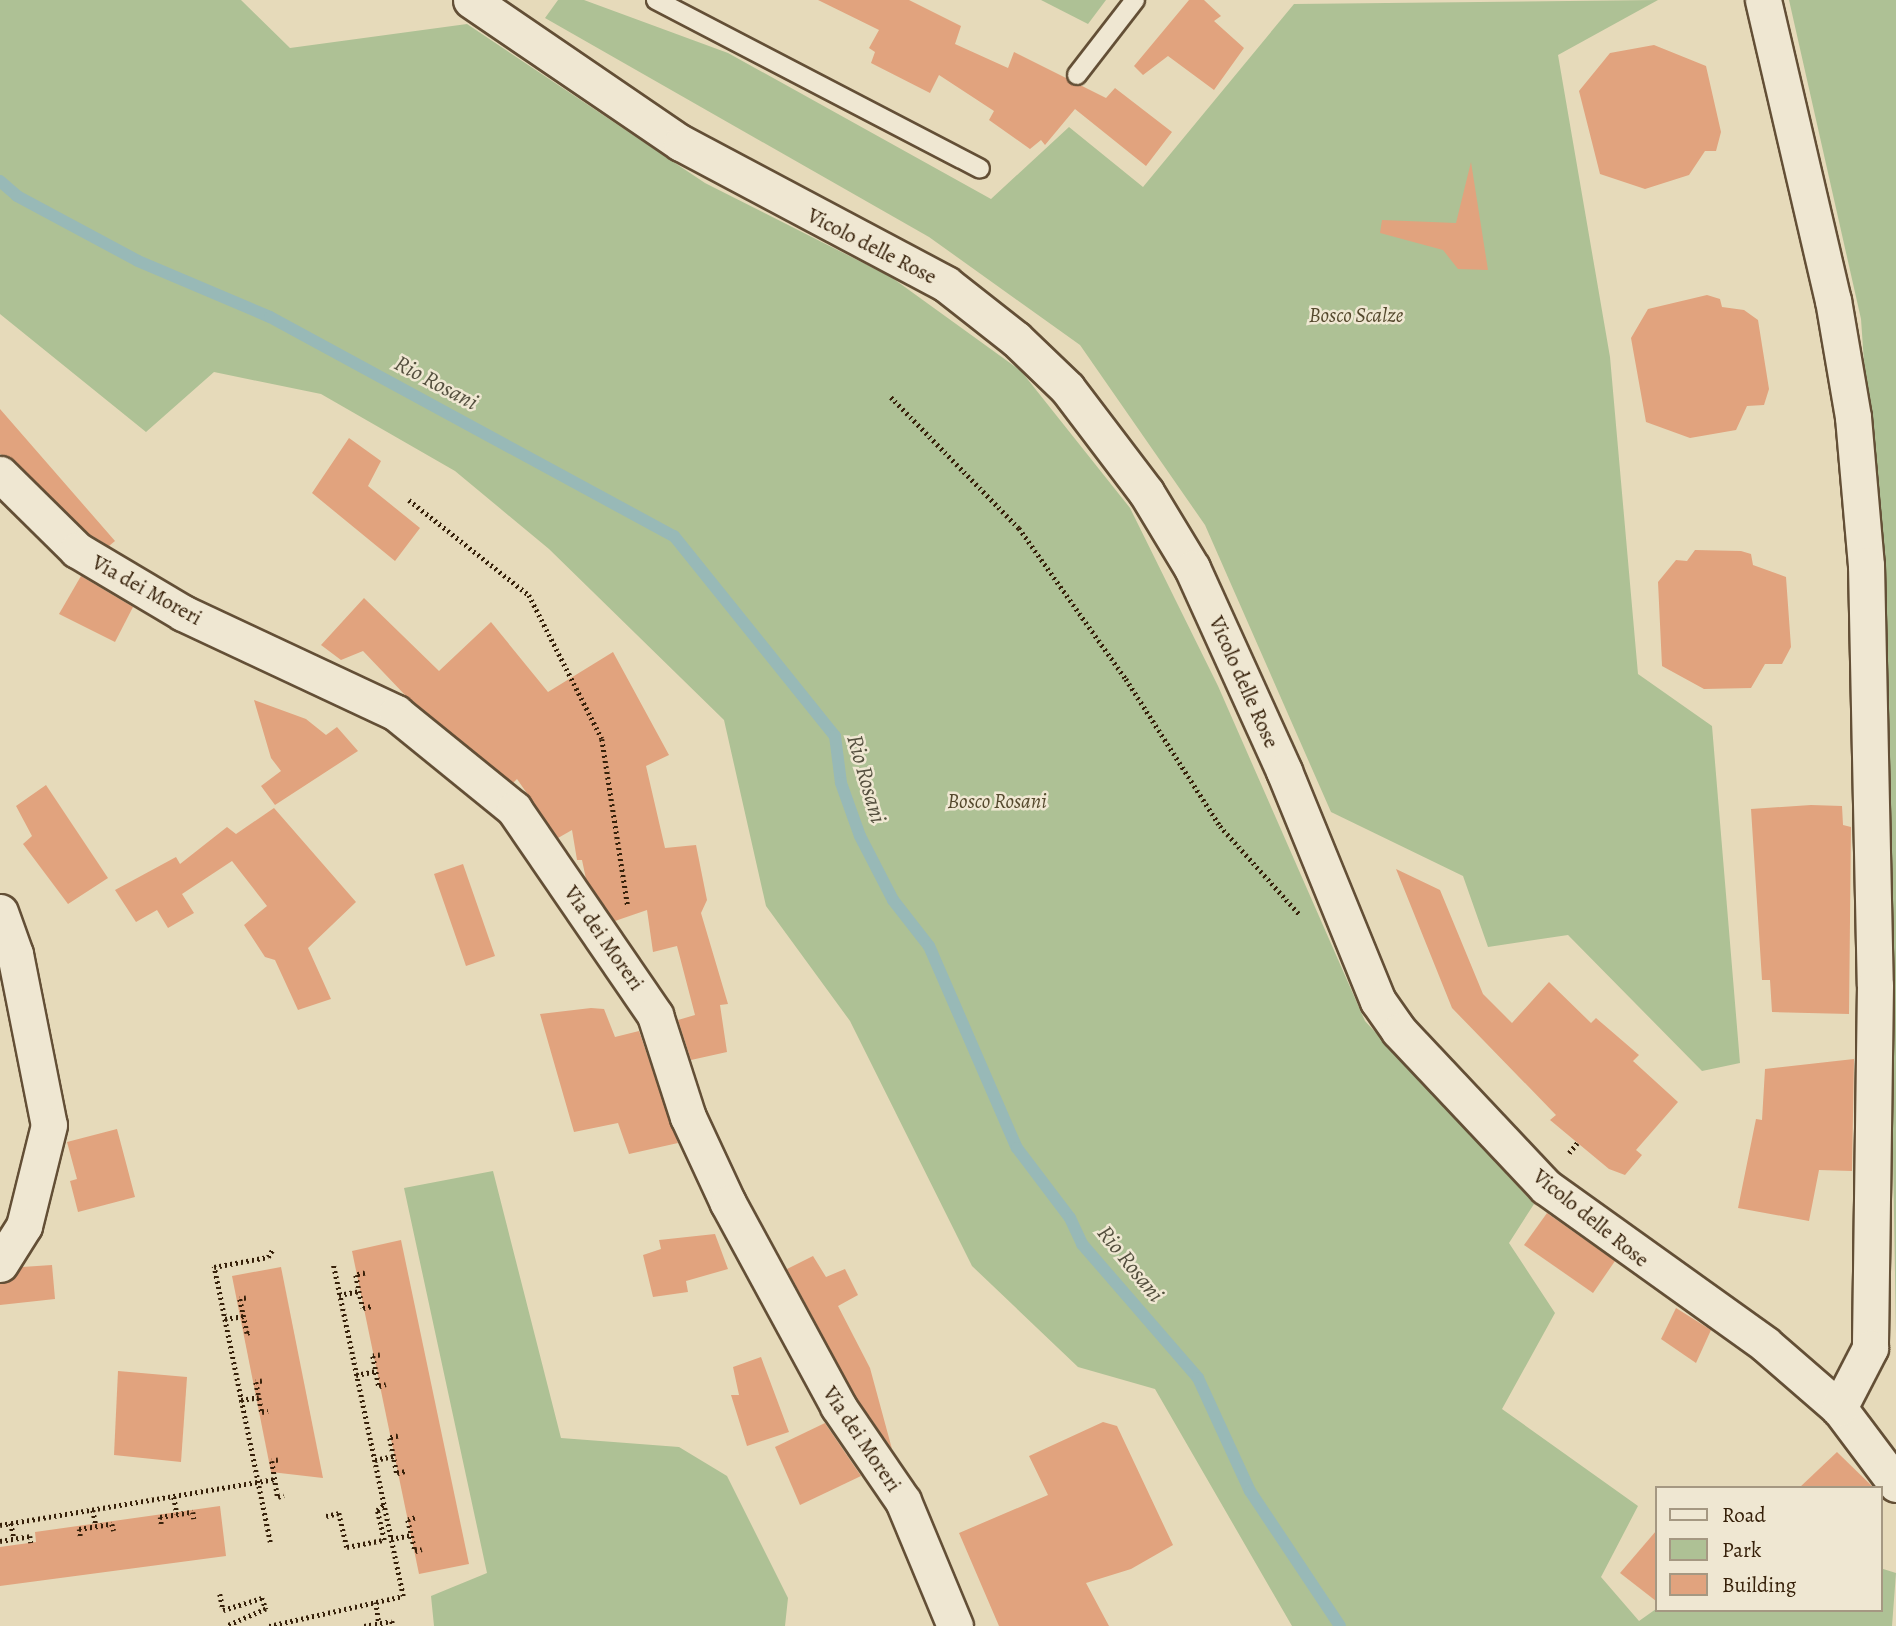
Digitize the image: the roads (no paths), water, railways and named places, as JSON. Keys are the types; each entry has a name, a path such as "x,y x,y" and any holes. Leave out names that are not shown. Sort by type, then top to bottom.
{"street":[{"name":"Vicolo delle Rose","path":"471,0 681,143 946,284 1016,339 1067,388 1140,482 1192,568 1284,771 1378,1001 1399,1031 1546,1187 1765,1344 1839,1408 1896,1484"},
{"path":"1763,0 1833,300 1853,417 1866,565 1875,985 1870,1348 1839,1408"},
{"name":"Via dei Moreri","path":"0,474 77,550 183,613 396,713 514,809 656,1015 688,1116 728,1203 831,1395 903,1501 956,1626"},
{"path":"0,912 15,954 49,1125 24,1226 0,1264"}],"lane":[{"path":"656,0 980,169"},
{"path":"1077,75 1135,0"}],"waterway":[{"name":"Rio Rosani","path":"0,181 17,196 138,261 270,317 674,536 835,736 841,783 860,836 893,900 929,946 1017,1148 1070,1218 1082,1244 1198,1378 1250,1491 1340,1626"}],"park label":[{"name":"Bosco Scalze","path":"1356,315"},
{"name":"Bosco Rosani","path":"997,801"}]}
